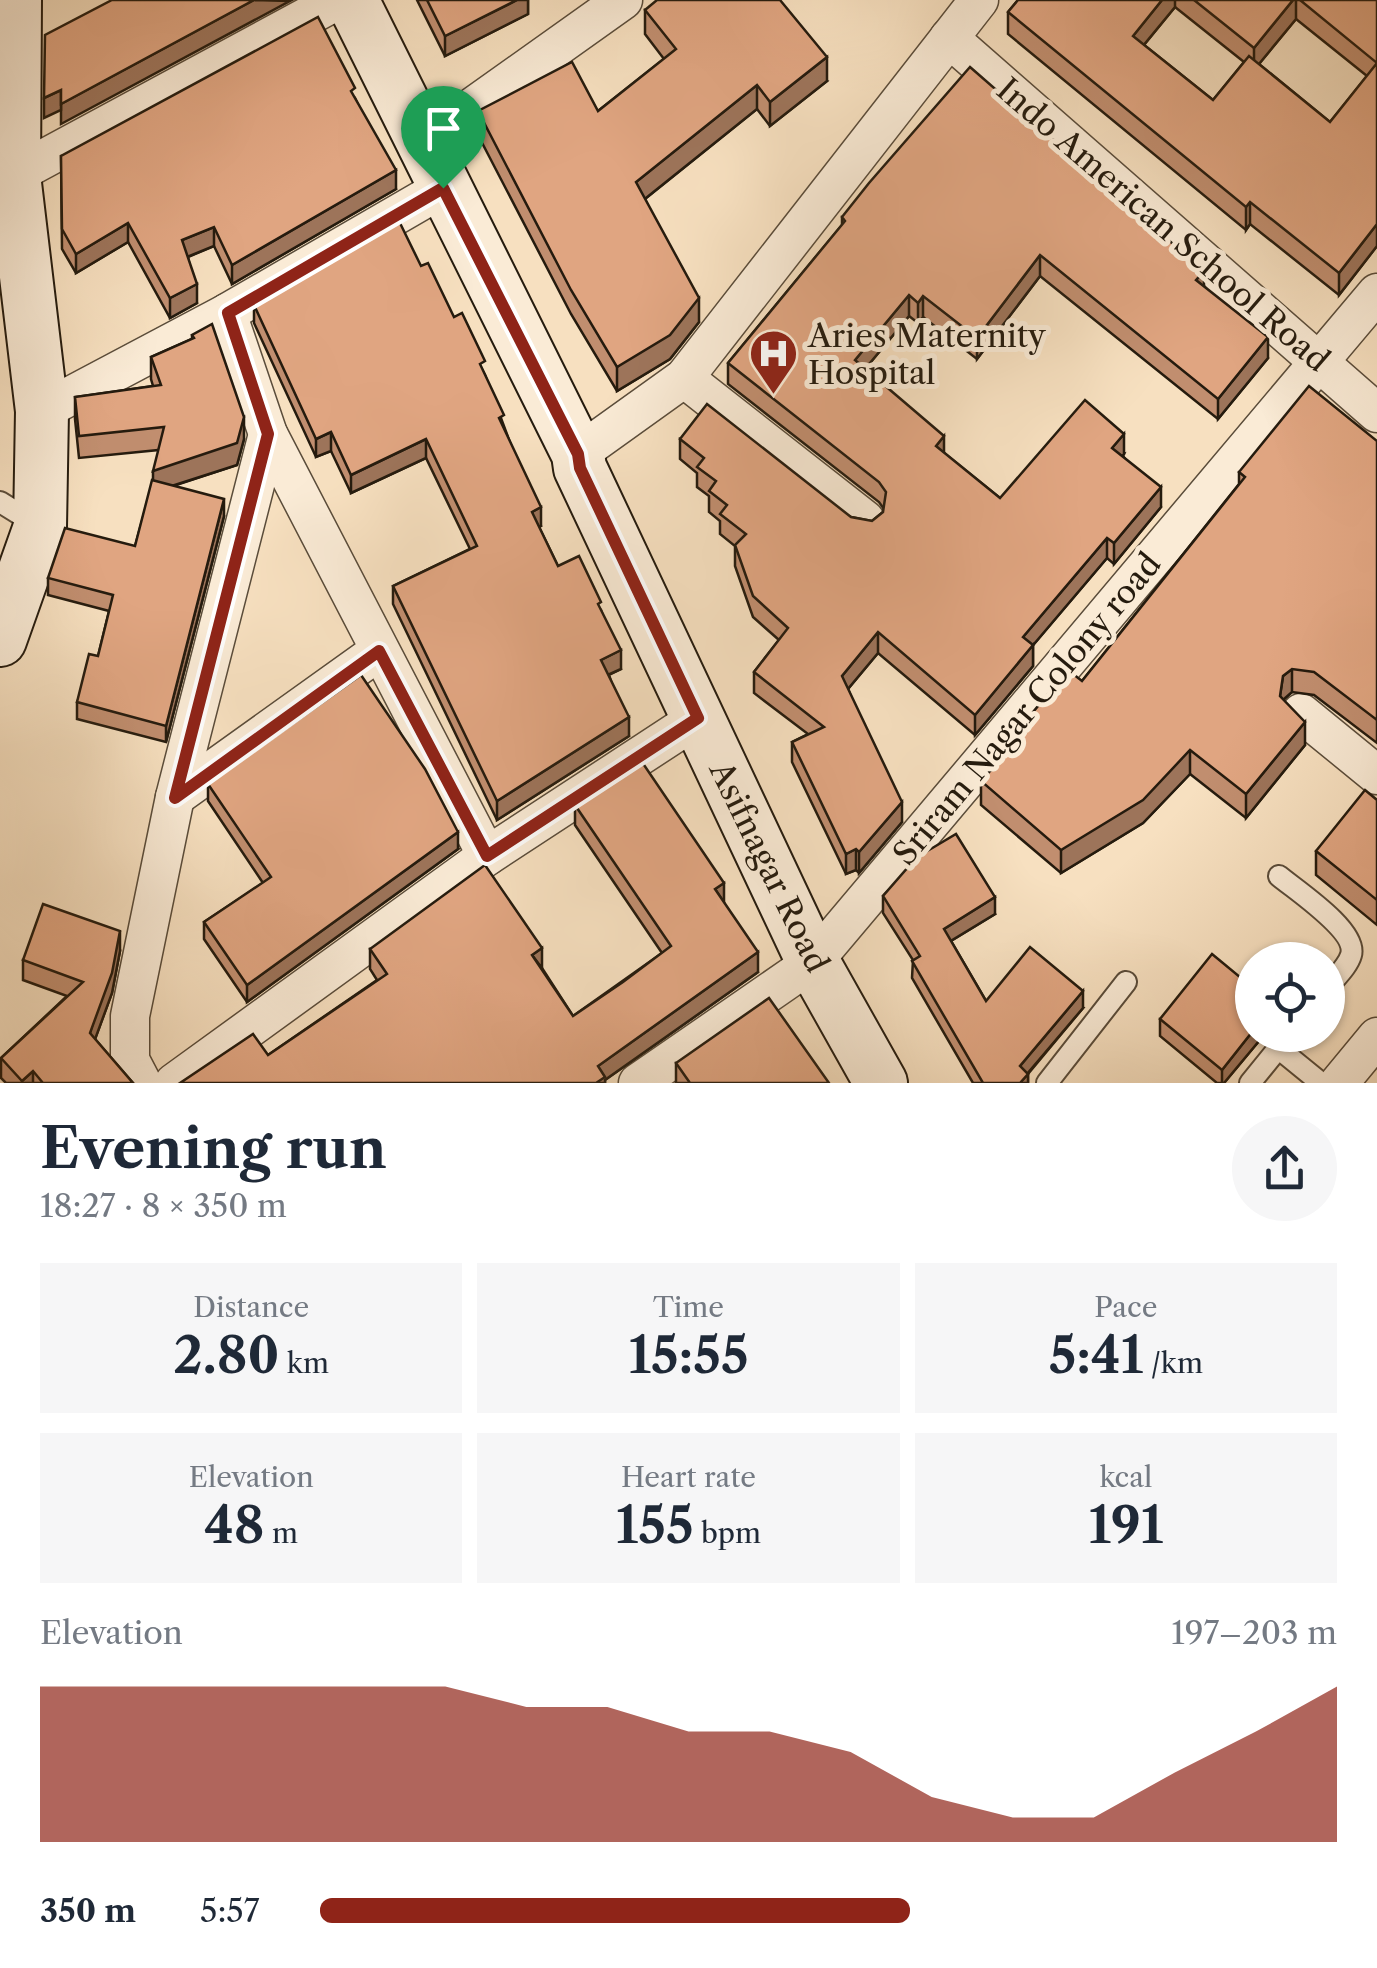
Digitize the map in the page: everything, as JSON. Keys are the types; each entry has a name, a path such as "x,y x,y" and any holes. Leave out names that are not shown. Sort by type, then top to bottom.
{"main road":[{"path":"0,640 20,514 42,411 14,175 14,0"},
{"name":"Asifnagar Road","path":"352,0 578,454 580,468 813,962 881,1083"}],"street":[{"path":"14,175 338,0"},
{"path":"42,411 228,313 432,165 623,0"},
{"path":"578,454 684,378 979,0"},
{"name":"Indo American School Road","path":"949,38 1377,413"},
{"name":"Sriram Nagar Colony road","path":"638,1083 813,962 1377,294"},
{"path":"228,313 268,434 487,856"},
{"path":"684,378 866,520"},
{"path":"142,1083 130,1060 130,1016 175,798 268,434"},
{"path":"175,798 379,651"},
{"path":"1301,713 1377,775"},
{"path":"174,1083 487,856 698,718"},
{"path":"1339,1083 1377,1037"}],"lane":[{"path":"1279,876 1339,926 1352,943 1351,958 1345,966"},
{"path":"1047,1083 1126,982"},
{"path":"1250,1083 1275,1052"},
{"path":"1293,1052 1322,1083"}],"building":[{"path":"112,0 254,0 61,104 61,90 44,98 45,35"},
{"path":"427,0 517,0 445,36"},
{"path":"657,0 780,0 827,57 770,102 757,85 636,182 699,298 670,335 617,367 571,290 478,111 572,62 598,111 676,49 645,10"},
{"path":"1018,0 1162,0 1133,36 1213,100 1249,56 1330,122 1377,63 1377,224 1339,273 1250,202 1246,207 1008,12"},
{"path":"1194,0 1293,0 1254,48"},
{"path":"1300,0 1377,0 1377,63"},
{"path":"318,17 355,88 351,91 396,170 232,265 214,227 182,240 197,284 170,298 128,223 76,254 62,229 61,156"},
{"path":"970,67 1204,271 1196,280 1268,337 1218,399 1040,255 977,338 923,296 918,303 909,295 855,360 944,436 936,446 1000,498 1085,400 1124,434 1112,448 1161,487 1114,543 1107,538 1023,637 1033,645 975,715 878,632 842,676 902,802 859,852 856,849 846,854 792,742 824,727 754,672 788,628 753,596 735,545 746,534 720,514 727,505 709,491 716,481 697,467 704,458 680,439 707,404 851,517 872,521 883,512 886,492 879,482 728,363 845,221 842,217 869,183"},
{"path":"399,221 421,266 428,263 454,317 462,313 485,361 480,364 504,415 499,418 541,507 532,512 558,566 579,556 621,650 601,660 629,717 497,801 393,586 477,546 426,439 351,475 331,432 316,439 254,305"},
{"path":"212,324 244,417 237,443 153,471 164,427 79,436 75,397 161,385 151,357 194,338 192,335"},
{"path":"1309,386 1377,441 1377,720 1314,672 1292,669 1283,676 1280,696 1305,722 1246,794 1190,750 1143,800 1061,850 981,781 1014,745 1009,741 1068,670 1082,681 1245,477 1239,472"},
{"path":"152,480 224,499 166,726 77,702 89,654 98,656 113,595 48,578 65,528 135,546"},
{"path":"361,675 425,769 458,832 247,985 204,922 271,877 208,784"},
{"path":"642,762 724,883 715,889 758,952 598,1066 605,1077 596,1083 180,1083 253,1034 268,1055 387,974 370,949 485,865 542,948 532,955 573,1016 623,982 671,946 575,805"},
{"path":"1365,790 1377,800 1377,900 1316,851"},
{"path":"956,834 995,897 944,929 986,1001 1030,947 1083,991 1020,1066 1028,1074 1020,1083 983,1083 912,961 920,956 883,896 923,850 924,853"},
{"path":"43,904 120,931 112,973 90,1033 133,1083 43,1083 33,1071 22,1081 1,1058 83,982 23,960"},
{"path":"1212,954 1235,973 1236,1052 1222,1070 1160,1019"},
{"path":"769,998 829,1083 690,1083 676,1063"}],"place":[{"name":"Aries Maternity Hospital","path":"773,396"}],"route":[{"path":"443,188 578,454 580,468 698,718 487,856 379,651 175,798 268,434 228,313 443,188"}]}
